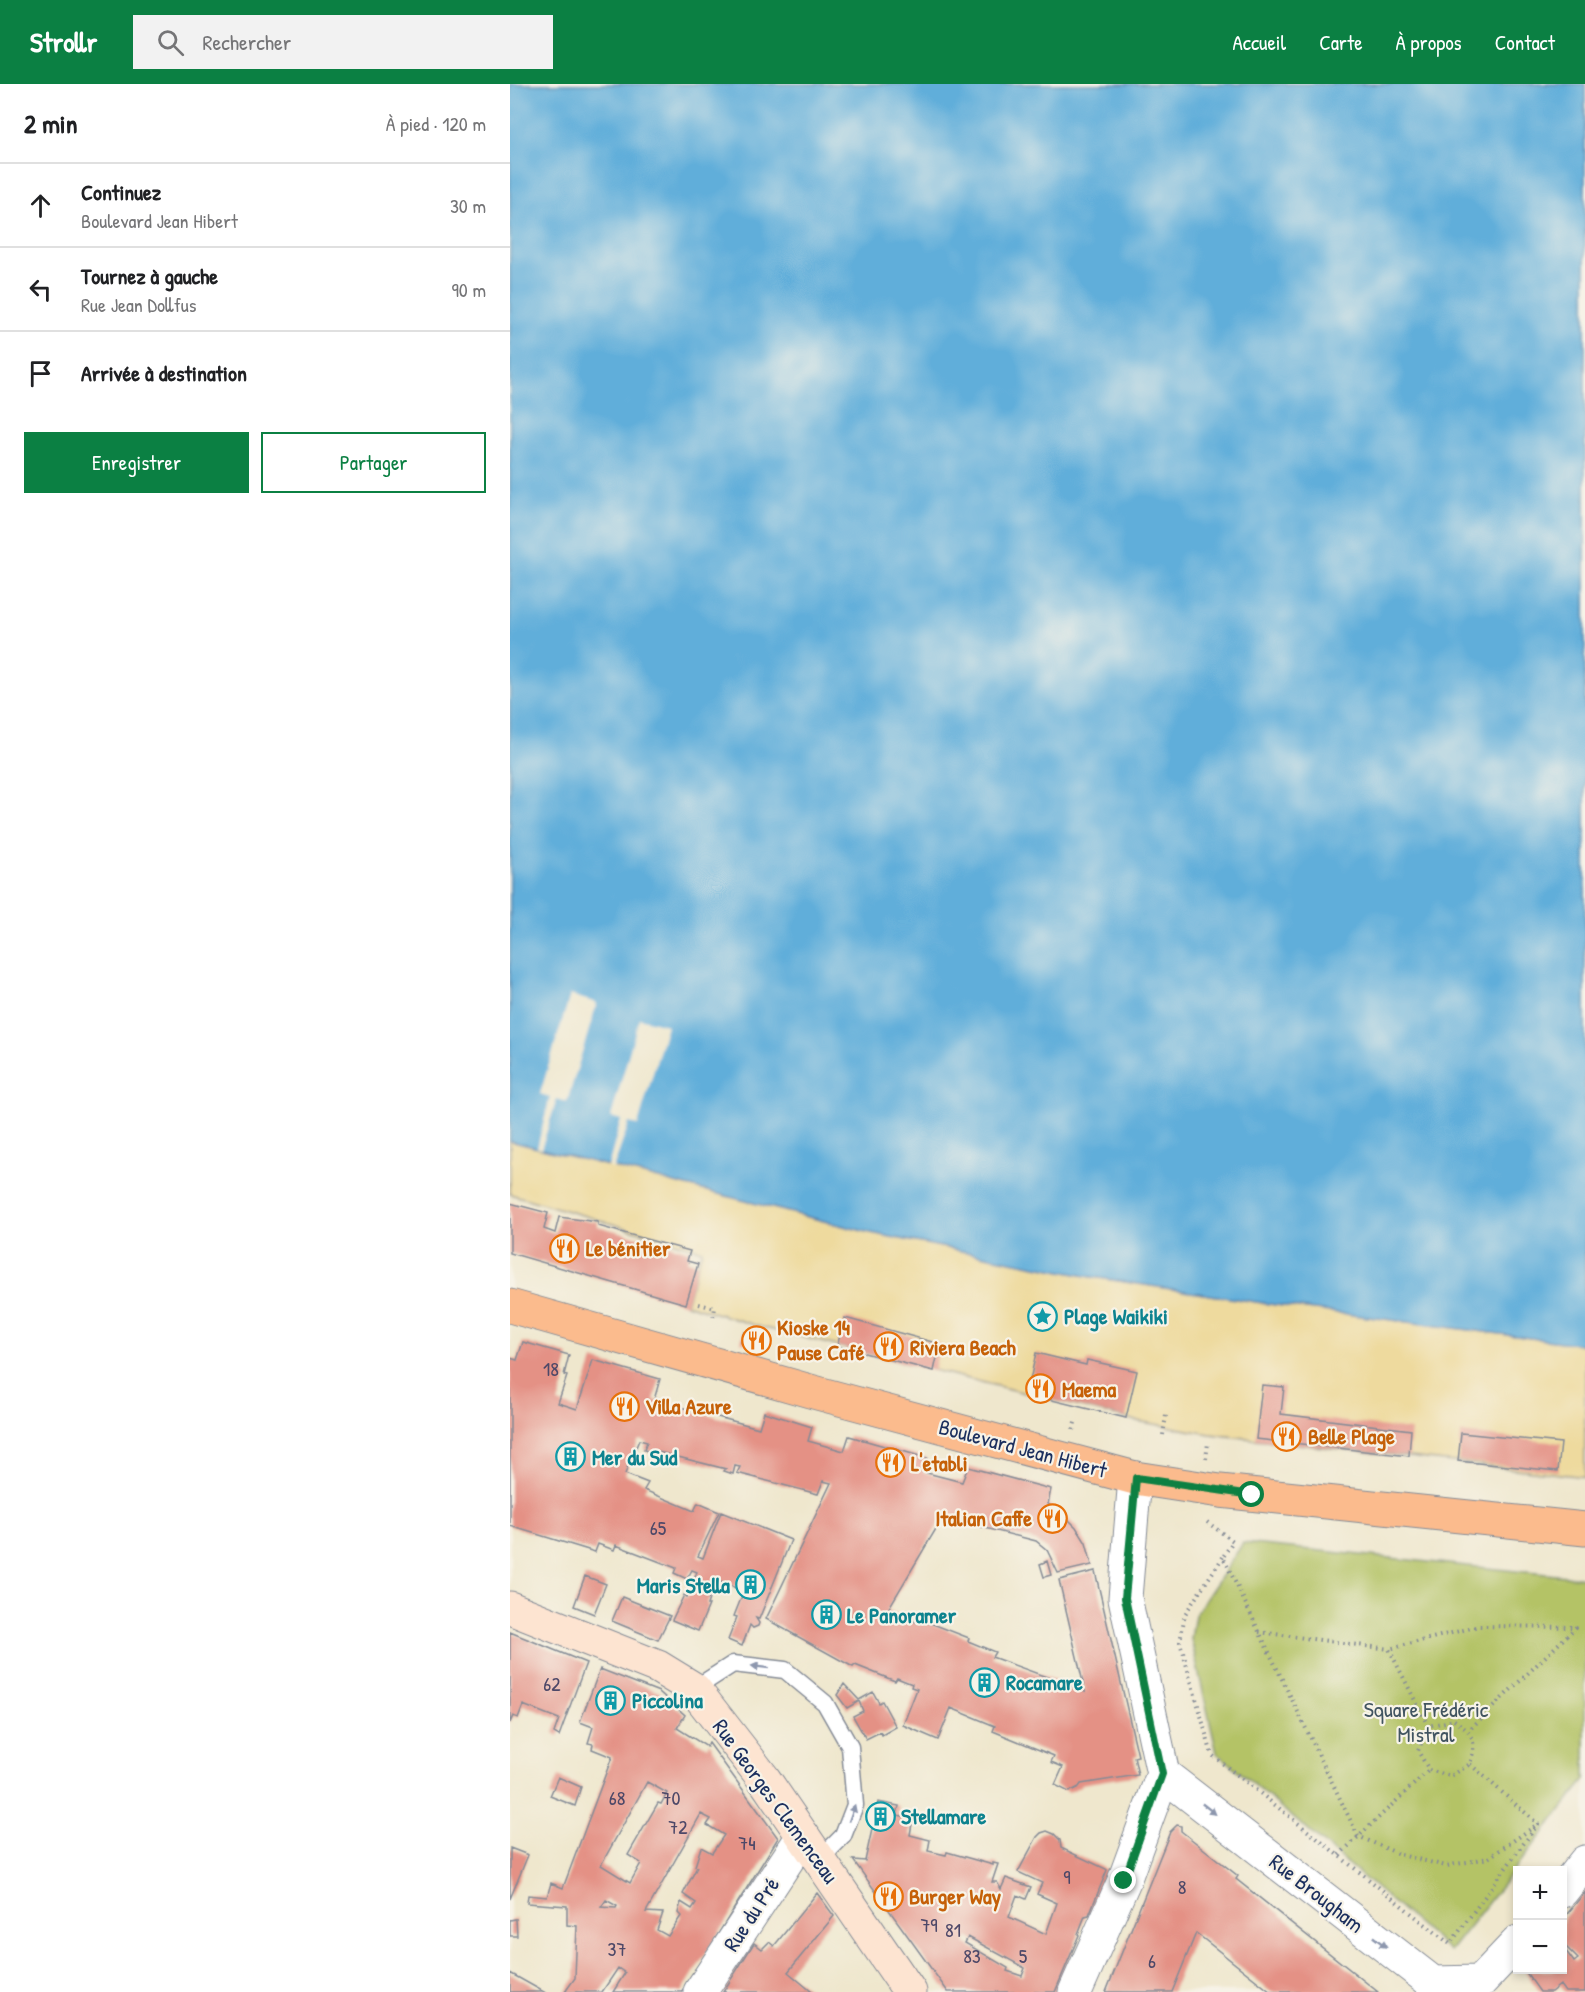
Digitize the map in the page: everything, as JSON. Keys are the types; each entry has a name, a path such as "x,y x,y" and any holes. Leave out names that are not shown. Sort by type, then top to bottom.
{"main road":[{"name":"Boulevard Jean Hibert","path":"510,1306 787,1384 1136,1478 1202,1488 1585,1529"},
{"name":"Rue Georges Clemenceau","path":"510,1608 658,1667 694,1689 764,1779 910,1992"}],"street":[{"path":"1075,1992 1124,1881 1162,1774 1125,1598 1136,1478"},
{"name":"Rue Brougham","path":"1162,1774 1433,1983 1480,1982 1513,1947"},
{"name":"Rue du Pré","path":"700,1992 811,1848"},
{"path":"1567,1886 1585,1862"}],"lane":[{"path":"694,1689 734,1664 786,1670 825,1703 850,1747 855,1805 843,1836 811,1848"}],"path":[{"path":"699,1304 715,1308 712,1318"},
{"path":"1162,1435 1166,1415"},
{"path":"1208,1443 1200,1517 1233,1541 1185,1614 1180,1642 1212,1755 1450,1944 1538,1824"},
{"path":"1222,1557 1358,1836 1401,1855 1446,1866 1488,1858 1538,1824"},
{"path":"1259,1632 1389,1649 1479,1626 1576,1627 1469,1730"},
{"path":"1389,1649 1428,1726 1418,1751 1429,1770 1451,1776 1470,1764 1475,1747 1469,1730 1454,1720 1428,1726"},
{"path":"1470,1764 1538,1824"},
{"path":"1339,1855 1429,1770"}],"green space":[{"name":"Square Frédéric Mistral","path":"1243,1543 1585,1578 1585,1780 1517,1866 1513,1866 1513,1871 1450,1951 1217,1753 1191,1639 1195,1615"}],"sand":[{"name":"Plage Waikiki","path":"510,1141 871,1233 1086,1276 1276,1305 1585,1345 1585,1477 1210,1434 1137,1421 761,1327 686,1304 702,1250 510,1194"}],"water":[{"path":"510,84 1585,84 1585,1345 1276,1305 1086,1276 871,1233 510,1141"}],"pier":[{"path":"570,995 597,1003 567,1102 557,1099 541,1149 537,1148 550,1097 540,1094"},
{"path":"639,1018 667,1025 638,1125 629,1123 613,1169 608,1167 621,1120 611,1117"}],"building":[{"path":"510,1203 548,1213 544,1229 555,1233 559,1217 598,1222 598,1226 690,1251 687,1261 698,1264 686,1304 510,1253"},
{"path":"845,1318 940,1344 934,1371 837,1346"},
{"name":"Kioske 14 Pause Café","path":"744,1332 771,1338 768,1348 741,1342"},
{"path":"523,1342 569,1355 564,1375 567,1376 558,1403 577,1409 593,1360 660,1379 654,1400 759,1428 764,1412 812,1427 808,1441 844,1451 849,1436 927,1458 923,1472 962,1482 968,1467 1051,1489 1048,1504 1076,1527 1086,1543 1092,1565 1058,1573 1047,1550 1036,1541 943,1517 887,1611 919,1623 920,1619 969,1638 968,1641 995,1652 992,1657 1085,1691 1059,1580 1095,1571 1138,1756 1134,1757 1138,1775 1081,1784 1069,1792 1055,1785 1063,1767 1051,1762 1054,1756 993,1731 995,1726 951,1708 938,1740 903,1725 917,1689 911,1687 912,1684 897,1678 895,1681 855,1665 853,1667 766,1619 831,1483 823,1481 818,1494 737,1473 740,1467 735,1466 733,1474 724,1471 726,1469 644,1450 647,1442 639,1440 625,1474 648,1483 644,1490 694,1511 698,1503 719,1512 698,1556 703,1558 721,1512 791,1540 759,1619 756,1618 758,1626 753,1628 750,1625 742,1646 728,1640 744,1591 715,1580 707,1605 709,1605 698,1631 672,1620 684,1595 687,1597 697,1572 692,1570 687,1579 674,1573 676,1568 616,1545 614,1550 598,1544 595,1552 510,1526 510,1358 517,1360"},
{"path":"1036,1353 1086,1365 1087,1360 1137,1371 1126,1418 1027,1394"},
{"path":"1262,1385 1284,1387 1281,1414 1411,1430 1409,1456 1256,1439"},
{"path":"1461,1433 1561,1443 1558,1471 1458,1461"},
{"path":"1047,1561 1051,1575 1044,1577 1040,1564"},
{"path":"585,1576 606,1584 594,1614 574,1606"},
{"path":"622,1597 670,1616 658,1640 612,1621"},
{"path":"510,1632 586,1663 559,1736 554,1733 559,1719 523,1705 518,1718 513,1716 510,1723"},
{"path":"600,1669 659,1692 685,1715 677,1728 707,1747 709,1743 778,1838 682,1992 613,1992 625,1973 618,1968 602,1992 565,1992 575,1978 577,1926 567,1925 567,1906 527,1903 528,1895 547,1897 551,1883 563,1888 612,1757 592,1749 593,1744 588,1743 593,1727 580,1722","holes":["647,1782 667,1793 661,1804 658,1803 628,1855 641,1863 630,1883 601,1865","701,1814 711,1819 707,1825 724,1835 712,1853 701,1847 695,1866 697,1867 683,1894 696,1903 692,1909 681,1902 678,1913 681,1916 668,1936 657,1930 663,1913 646,1912","606,1900 617,1906 616,1908 601,1907"]},
{"path":"844,1684 859,1700 873,1692 879,1703 882,1701 896,1727 882,1735 880,1732 866,1739 853,1716 863,1711 859,1701 847,1708 837,1695"},
{"path":"558,1777 581,1787 575,1806 550,1796"},
{"path":"878,1802 899,1806 897,1815 913,1818 910,1835 930,1840 928,1851 946,1855 947,1852 993,1865 993,1863 998,1864 992,1882 997,1882 1001,1889 1006,1878 1031,1887 1026,1899 1017,1895 1009,1917 1046,1934 1057,1903 1037,1894 1042,1883 1018,1872 1037,1837 1047,1831 1054,1834 1060,1840 1061,1848 1107,1870 1089,1915 1085,1916 1055,1992 948,1992 853,1860 865,1861","holes":["968,1937 1025,1968 1022,1976 1007,1971 1008,1968 965,1943"]},
{"path":"1177,1825 1181,1826 1181,1831 1238,1876 1236,1879 1378,1992 1271,1992 1196,1933 1172,1992 1106,1992 1170,1832"},
{"path":"510,1848 528,1855 510,1899"},
{"path":"1585,1892 1585,1992 1565,1992 1560,1985 1551,1992 1540,1992 1527,1974 1567,1974 1567,1952 1574,1962 1578,1959 1567,1948 1567,1914"},
{"path":"817,1893 834,1916 788,1972 812,1992 723,1992 754,1943 762,1949 769,1942 774,1946"},
{"path":"516,1919 517,1936 510,1936 510,1920"},
{"path":"510,1973 544,1992 510,1992"}],"place":[{"name":"Le bénitier","path":"565,1248"},
{"name":"Plage Waikiki","path":"1043,1316"},
{"name":"Kioske 14 Pause Café","path":"756,1340"},
{"name":"Riviera Beach","path":"889,1347"},
{"name":"Maema","path":"1041,1389"},
{"name":"Villa Azure","path":"624,1406"},
{"name":"Belle Plage","path":"1287,1436"},
{"name":"Mer du Sud","path":"571,1457"},
{"name":"L'etabli","path":"890,1463"},
{"name":"Italian Caffe","path":"1053,1518"},
{"name":"Maris Stella","path":"751,1585"},
{"name":"Le Panoramer","path":"826,1615"},
{"name":"Rocamare","path":"985,1682"},
{"name":"Piccolina","path":"611,1700"},
{"name":"Stellamare","path":"880,1816"},
{"name":"Burger Way","path":"888,1896"}],"route":[{"path":"1124,1881 1162,1774 1125,1598 1136,1478 1252,1495"}]}
